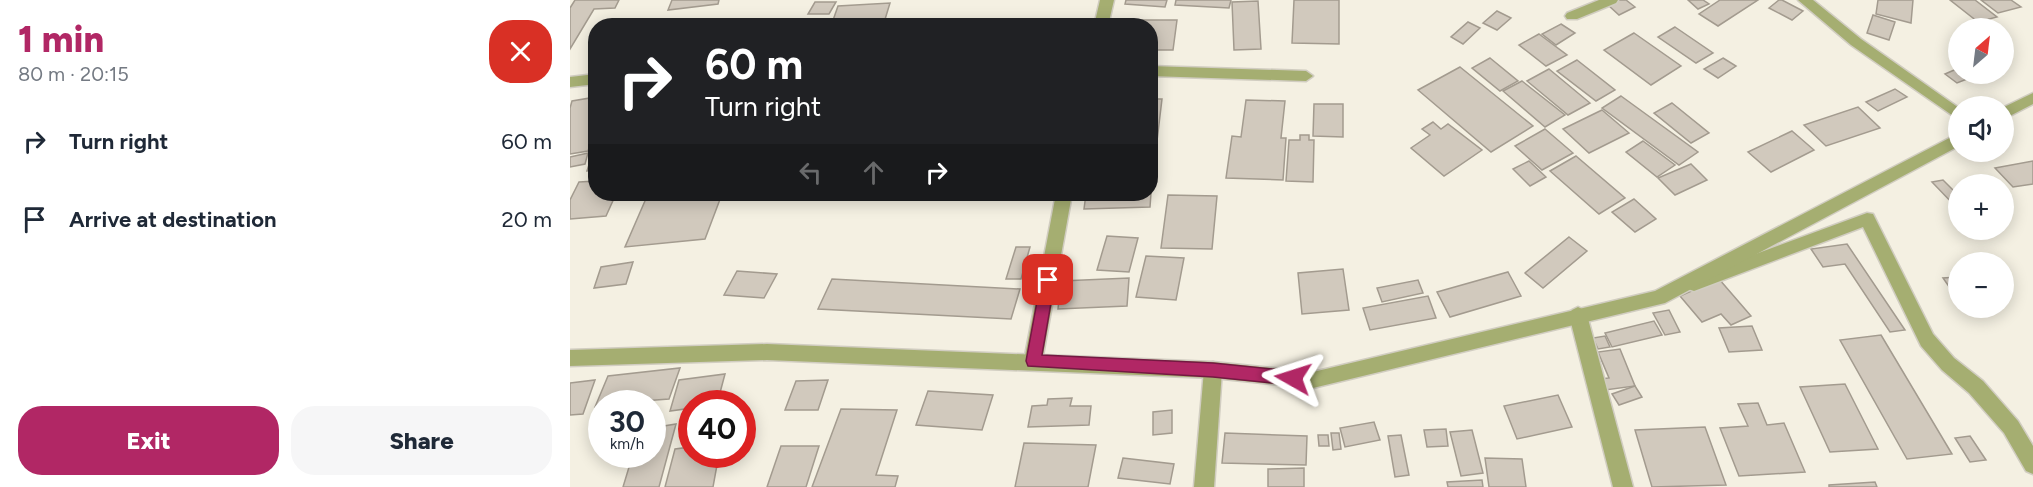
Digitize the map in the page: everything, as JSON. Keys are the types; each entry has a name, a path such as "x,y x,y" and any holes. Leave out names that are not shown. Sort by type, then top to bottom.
{"street":[{"path":"1103,18 1107,0"},
{"path":"1572,16 1611,0"},
{"path":"1805,0 1856,42 1948,107"},
{"path":"1158,71 1306,76"},
{"path":"570,82 588,80"},
{"path":"2014,108 2033,98"},
{"path":"1659,298 1948,145"},
{"path":"1033,361 1063,201"},
{"path":"570,358 767,352 1213,370 1313,380 1471,344 1578,315 1659,298 1867,219 1927,340 1947,364 1976,387 2011,427 2033,464"},
{"path":"1578,315 1623,487"},
{"path":"1204,487 1213,370"}],"building":[{"path":"575,0 619,0 615,8 594,9 570,49 570,8"},
{"path":"672,0 719,0 718,4 668,10"},
{"path":"1126,0 1167,0 1165,7 1125,4"},
{"path":"1176,0 1231,0 1229,8 1175,5"},
{"path":"1294,0 1339,0 1339,44 1292,43"},
{"path":"1619,0 1626,0 1635,7 1619,15 1608,5"},
{"path":"1688,0 1703,0 1709,4 1698,9"},
{"path":"1720,0 1758,0 1718,26 1699,14"},
{"path":"1779,0 1803,11 1792,20 1769,8"},
{"path":"1878,0 1913,0 1911,23 1876,14"},
{"path":"1950,0 1975,0 1997,17 1973,18"},
{"path":"1981,0 2011,0 2021,7 1998,13"},
{"path":"1258,1 1261,49 1234,50 1232,2"},
{"path":"815,2 836,2 829,14 808,14"},
{"path":"890,3 885,18 834,18 838,6"},
{"path":"1497,11 1511,18 1497,30 1483,23"},
{"path":"1873,15 1895,22 1889,40 1867,33"},
{"path":"1158,20 1177,20 1173,50 1158,50"},
{"path":"1468,22 1480,28 1463,44 1451,37"},
{"path":"1561,24 1575,33 1556,45 1542,34"},
{"path":"1675,27 1713,53 1696,63 1658,37"},
{"path":"1634,33 1681,66 1651,85 1604,50"},
{"path":"1539,34 1567,55 1546,66 1519,45"},
{"path":"1490,58 1518,81 1500,91 1472,68"},
{"path":"1723,58 1736,66 1718,78 1704,69"},
{"path":"1577,60 1615,90 1596,101 1557,71"},
{"path":"1460,67 1533,126 1491,152 1418,90"},
{"path":"1549,69 1590,103 1568,115 1527,81"},
{"path":"1522,81 1565,115 1545,127 1503,91"},
{"path":"1895,89 1907,97 1878,111 1866,102"},
{"path":"1621,96 1698,152 1679,165 1602,108"},
{"path":"588,98 588,151 570,154 570,108 572,101"},
{"path":"1158,99 1162,99 1158,132"},
{"path":"1246,100 1285,101 1281,138 1286,138 1283,180 1226,178 1232,136 1241,137"},
{"path":"1672,103 1709,133 1691,143 1654,113"},
{"path":"1314,104 1343,104 1343,137 1313,136"},
{"path":"1858,107 1880,128 1826,146 1804,125"},
{"path":"1602,110 1629,133 1589,153 1563,129"},
{"path":"1433,122 1441,129 1448,124 1482,150 1444,176 1411,148 1430,135 1422,129"},
{"path":"1545,129 1573,153 1542,170 1515,146"},
{"path":"1792,131 1814,150 1771,172 1748,152"},
{"path":"1300,135 1309,135 1309,140 1314,140 1313,182 1286,181 1289,140 1300,140"},
{"path":"1643,141 1675,165 1657,177 1626,152"},
{"path":"588,153 585,164 570,167 570,157"},
{"path":"1576,156 1625,198 1599,214 1550,171"},
{"path":"1529,161 1546,177 1530,186 1513,169"},
{"path":"2033,161 2033,184 2014,187 2014,174 2001,174 1995,168"},
{"path":"1691,164 1707,180 1675,195 1658,178"},
{"path":"1943,180 1948,185 1948,199 1932,182"},
{"path":"588,181 588,201 613,201 606,216 570,219 570,200 579,182"},
{"path":"1168,195 1217,196 1212,249 1161,248"},
{"path":"1634,199 1656,219 1635,232 1612,212"},
{"path":"645,201 719,201 705,239 625,247"},
{"path":"1085,201 1150,201 1150,207 1084,209"},
{"path":"1107,236 1138,238 1129,272 1097,270"},
{"path":"1569,237 1587,251 1543,288 1525,273"},
{"path":"1847,244 1905,330 1890,332 1845,264 1823,267 1811,249"},
{"path":"1016,247 1030,247 1021,279 1006,279"},
{"path":"1146,256 1184,258 1176,300 1136,297"},
{"path":"633,262 626,284 594,288 601,267"},
{"path":"1343,269 1349,310 1302,314 1298,273"},
{"path":"737,271 777,274 764,298 724,295"},
{"path":"1508,272 1521,296 1450,317 1437,292"},
{"path":"1129,278 1127,306 1058,309 1061,281"},
{"path":"832,279 1020,289 1011,319 818,309"},
{"path":"1719,279 1751,316 1731,325 1721,314 1702,322 1680,296"},
{"path":"1418,280 1423,293 1382,302 1377,288"},
{"path":"1428,296 1436,318 1370,330 1363,308"},
{"path":"1669,310 1680,332 1665,335 1653,313"},
{"path":"1654,321 1662,335 1612,347 1605,333"},
{"path":"1752,326 1762,350 1729,352 1719,328"},
{"path":"1881,335 1952,454 1907,459 1840,340"},
{"path":"1605,336 1610,347 1598,349 1593,338"},
{"path":"1620,349 1635,386 1605,390 1601,379 1609,378 1598,352"},
{"path":"680,368 669,399 666,399 666,390 602,390 608,376"},
{"path":"725,374 721,390 678,390 678,410 670,411 679,380"},
{"path":"595,380 591,390 588,390 588,400 583,414 570,415 570,383"},
{"path":"828,380 818,410 785,410 796,381"},
{"path":"1845,384 1878,449 1830,452 1800,387"},
{"path":"1635,386 1642,397 1619,405 1612,394"},
{"path":"928,391 993,395 982,430 916,425"},
{"path":"1558,395 1572,427 1517,439 1504,406"},
{"path":"1072,398 1070,406 1091,406 1089,425 1028,427 1032,406 1047,405 1048,399"},
{"path":"1758,403 1767,425 1784,423 1805,472 1739,476 1720,428 1748,426 1738,404"},
{"path":"841,409 897,410 876,475 898,476 895,487 812,487"},
{"path":"1172,410 1172,433 1153,435 1153,412"},
{"path":"1374,422 1380,440 1345,447 1340,428"},
{"path":"676,424 666,461 666,426"},
{"path":"1705,427 1726,485 1652,487 1635,430"},
{"path":"1446,429 1448,446 1427,447 1424,430"},
{"path":"1472,430 1483,473 1461,476 1450,432"},
{"path":"1225,433 1307,436 1306,465 1222,463"},
{"path":"1331,433 1339,433 1341,449 1333,450"},
{"path":"1318,435 1328,435 1329,446 1319,446"},
{"path":"1401,435 1409,475 1395,477 1388,436"},
{"path":"1970,436 1986,460 1970,462 1955,438"},
{"path":"1024,443 1096,445 1088,487 1015,487"},
{"path":"781,446 819,446 806,487 767,487"},
{"path":"675,449 678,449 678,468 716,468 713,487 665,487"},
{"path":"1123,458 1174,464 1170,484 1118,478"},
{"path":"1485,458 1522,459 1526,487 1489,487"},
{"path":"629,468 664,468 659,487 623,487"},
{"path":"1304,468 1304,487 1268,487 1268,469"},
{"path":"1482,480 1483,487 1448,487 1447,482"},
{"path":"1875,482 1877,487 1829,487 1829,485"}],"route":[{"path":"1048,280 1033,361 1213,370 1293,378"}]}
